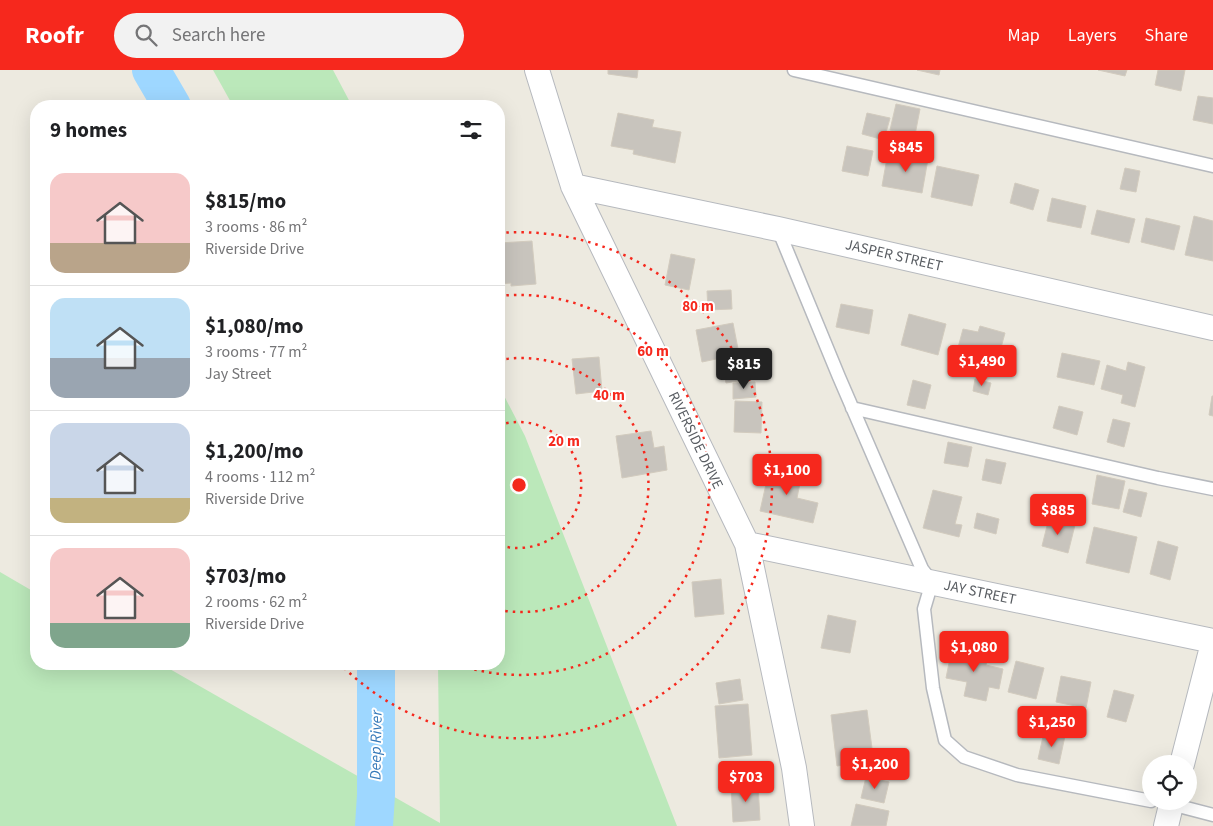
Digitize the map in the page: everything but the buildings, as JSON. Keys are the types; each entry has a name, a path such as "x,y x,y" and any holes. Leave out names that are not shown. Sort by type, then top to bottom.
{"street":[{"name":"RIVERSIDE DRIVE","path":"538,70 573,186 747,544 794,768 802,826"},
{"name":"JASPER STREET","path":"573,186 778,229 1213,328"},
{"name":"JAY STREET","path":"747,544 932,582 1213,646"},
{"path":"1184,755 1213,646"}],"lane":[{"path":"794,70 1213,166"},
{"path":"778,229 852,408 922,569 932,582 924,609 933,688 945,740 964,758 1017,776 1142,803"},
{"path":"852,408 1213,489"},
{"path":"1182,810 1213,815"}],"green space":[{"path":"213,70 333,70 349,100 230,100"},
{"path":"505,398 525,436 677,826 0,826 0,572 30,590 30,670 172,670 440,823 438,670 505,670"}],"waterway":[{"name":"Deep River","path":"151,70 168,100"},
{"name":"Deep River","path":"374,826 376,795 376,670"}]}
